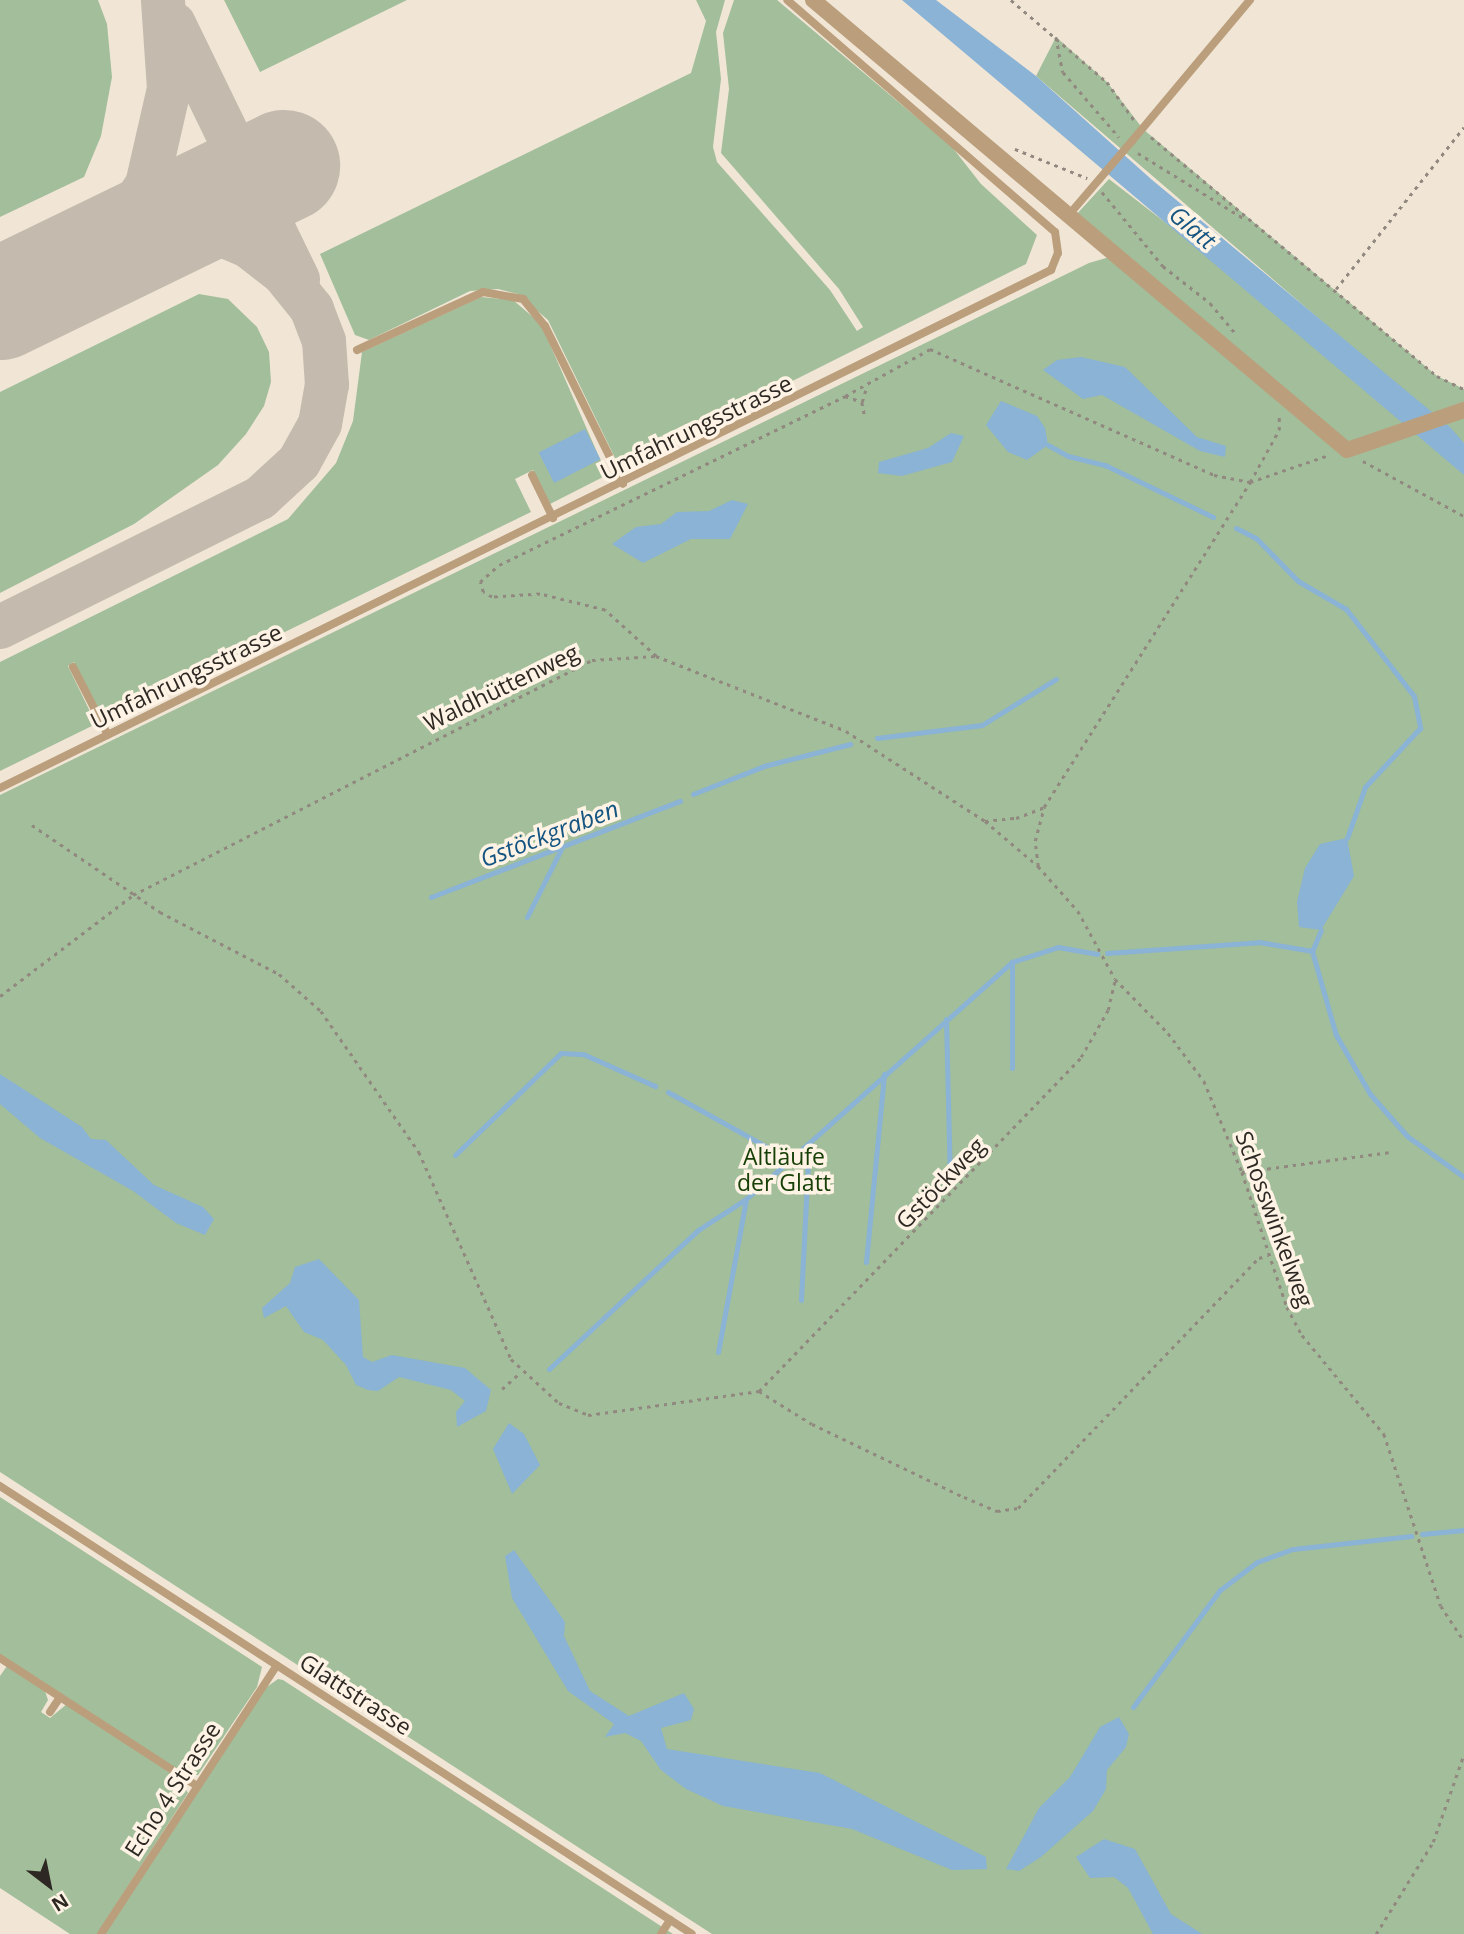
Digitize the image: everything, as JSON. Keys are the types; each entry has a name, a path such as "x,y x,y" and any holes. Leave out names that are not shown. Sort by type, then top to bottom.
{"street":[{"path":"813,0 1071,213 1347,450 1464,410"}],"lane":[{"path":"787,0 1055,232 1250,0"},
{"name":"Umfahrungsstrasse","path":"0,788 1044,277 1056,261 1055,232"},
{"path":"357,350 483,292 523,299 545,326 623,484"},
{"path":"532,475 554,518"},
{"path":"73,667 108,735"},
{"name":"Glattstrasse","path":"0,1486 692,1934"},
{"path":"0,1658 197,1786"},
{"name":"Echo 4 Strasse","path":"101,1934 276,1665"},
{"path":"50,1712 60,1697"},
{"path":"660,1934 670,1920"}],"path":[{"path":"1011,0 1107,82 1143,129 1437,376 1464,390"},
{"path":"1335,290 1464,127"},
{"path":"1006,145 1085,177 1164,267 1210,303 1236,334"},
{"path":"656,656 605,610 540,594 492,597 482,592 480,582 499,565 868,386 895,365 930,349 1214,475 1251,482 1347,450 1380,474 1464,516"},
{"path":"865,417 862,402 868,386"},
{"path":"1038,866 1035,841 1044,807 1251,482 1279,430 1279,407 1272,387"},
{"path":"845,396 862,402"},
{"name":"Waldhüttenweg","path":"0,996 132,895 564,670 614,656 656,656 846,730 985,821 1038,866"},
{"path":"985,821 1016,818 1044,807"},
{"path":"32,825 132,895 279,974 321,1011 419,1152 521,1372 559,1403 588,1415 758,1391 812,1424 964,1497 997,1511 1018,1508 1268,1255"},
{"name":"Schosswinkelweg","path":"1038,866 1078,911 1115,979 1168,1033 1204,1080 1242,1172 1268,1255 1303,1335 1384,1434 1441,1606 1464,1642"},
{"name":"Gstöckweg","path":"758,1391 1081,1057 1108,1010 1115,979"},
{"path":"1242,1172 1389,1152"},
{"path":"502,1389 521,1372"},
{"path":"1376,1934 1433,1842 1464,1754"}],"green space":[{"path":"0,0 98,0 107,24 112,77 101,136 84,177 0,217"},
{"path":"224,0 407,0 260,72"},
{"path":"696,0 725,0 716,32 721,79 713,147 717,162 830,290 857,331 863,327 839,289 721,153 729,89 723,33 734,0 777,0 952,147 981,184 1037,235 1026,264 631,462 615,458 548,320 518,294 498,289 470,291 369,340 355,335 320,254 691,73 706,21"},
{"path":"1056,37 1107,82 1143,129 1437,376 1464,389 1464,443 1036,76"},
{"name":"Altläufe der Glatt","path":"1109,179 1464,453 1464,1934 712,1934 0,1472 0,795 1089,263 1113,256 1075,216"},
{"path":"199,294 228,299 257,327 269,352 271,382 264,406 246,434 218,465 134,524 0,593 0,392"},
{"path":"481,297 513,300 541,324 607,475 550,504 533,470 515,479 531,512 104,720 74,662 68,666 96,724 0,771 0,662 288,519 336,463 353,421 362,352"},
{"path":"0,1497 262,1667 257,1687 198,1775 186,1775 0,1654"},
{"path":"7,1666 45,1691 48,1700 41,1712 50,1718 67,1704 179,1778 188,1793 97,1934 70,1934 0,1888 0,1676"},
{"path":"278,1679 673,1934 104,1934 264,1689"}],"water":[{"name":"Glatt","path":"902,0 936,0 1036,76 1151,179 1450,427 1464,443 1464,475"},
{"path":"1081,357 1125,367 1197,437 1226,446 1225,457 1200,451 1102,395 1083,399 1043,370 1057,360"},
{"path":"1001,401 1037,416 1045,428 1048,445 1027,460 1008,452 986,425"},
{"path":"585,429 600,459 554,483 539,453"},
{"path":"951,433 964,436 952,462 902,476 878,473 879,462 928,448"},
{"path":"732,500 748,504 730,539 691,539 643,563 612,544 636,527 661,524 677,512 709,511"},
{"path":"1347,838 1354,876 1321,930 1299,927 1297,902 1305,868 1320,844"},
{"path":"0,1074 82,1127 91,1139 106,1140 154,1185 203,1207 214,1219 205,1235 176,1223 133,1191 40,1138 0,1104"},
{"path":"319,1259 359,1300 363,1357 372,1362 392,1355 465,1368 491,1390 486,1411 457,1427 456,1412 465,1401 451,1390 399,1377 378,1391 356,1385 346,1365 323,1340 304,1332 286,1306 264,1318 262,1308 290,1283 295,1267"},
{"path":"509,1423 524,1434 540,1465 512,1494 493,1449"},
{"path":"514,1550 565,1622 564,1636 590,1691 629,1716 684,1693 694,1709 691,1720 661,1728 667,1749 820,1773 986,1857 987,1869 952,1870 852,1829 723,1806 686,1789 661,1770 641,1741 625,1733 605,1737 614,1724 568,1691 512,1598 505,1556"},
{"path":"1119,1717 1129,1734 1126,1747 1107,1770 1106,1789 1093,1811 1041,1857 1019,1871 1006,1869 1039,1808 1070,1777 1100,1727"},
{"path":"1104,1839 1135,1849 1171,1914 1202,1934 1153,1934 1128,1888 1114,1877 1090,1878 1076,1857"}],"waterway":[{"path":"1048,445 1068,456 1105,465 1213,517"},
{"path":"1236,528 1256,538 1298,581 1346,609 1414,696 1420,728 1365,787 1347,838"},
{"name":"Gstöckgraben","path":"877,738 982,725 1056,679"},
{"name":"Gstöckgraben","path":"693,794 764,766 850,744"},
{"name":"Gstöckgraben","path":"431,897 680,801"},
{"path":"527,917 561,849"},
{"path":"1321,930 1312,951 1336,1035 1370,1094 1407,1136 1464,1177"},
{"path":"1107,953 1259,942 1312,951"},
{"path":"549,1369 698,1230 746,1199 1012,962 1058,947 1097,954"},
{"path":"1012,962 1012,1068"},
{"path":"946,1019 950,1181"},
{"path":"455,1155 561,1053 583,1054 655,1086"},
{"path":"866,1262 884,1074"},
{"path":"668,1092 790,1160"},
{"path":"801,1300 809,1143"},
{"path":"718,1352 746,1199"},
{"path":"1422,1534 1464,1530"},
{"path":"1133,1707 1220,1590 1257,1562 1293,1549 1411,1536"}],"taxiway":[{"path":"35,287 107,244 147,185 169,89 163,0"},
{"path":"174,24 298,279"},
{"path":"0,627 260,498 299,462 320,424 327,385 324,341 312,309 283,273 248,246 203,227 168,225 124,244"}],"runway":[{"path":"0,304 284,166"}]}
